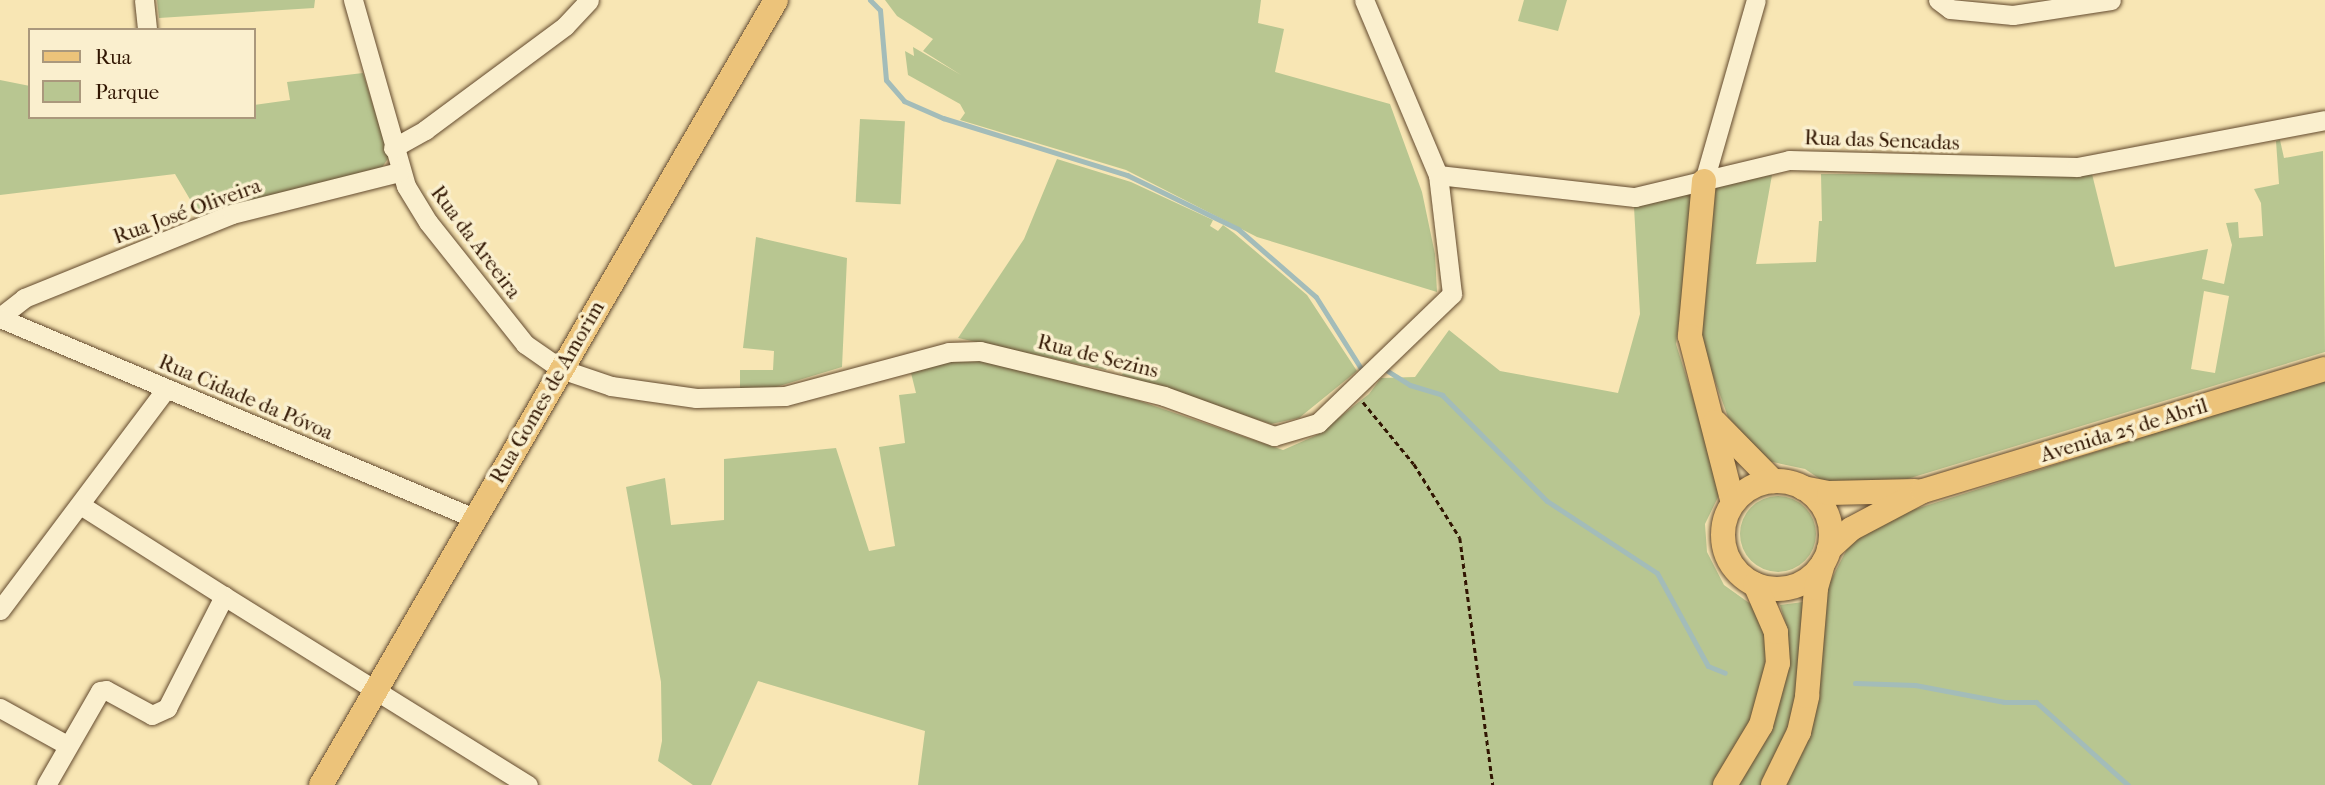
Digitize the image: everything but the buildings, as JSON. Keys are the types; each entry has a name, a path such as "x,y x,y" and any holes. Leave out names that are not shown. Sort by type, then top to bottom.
{"main road":[{"name":"Rua Gomes de Amorim","path":"321,785 776,0"},
{"path":"1704,181 1690,336 1733,503"},
{"name":"Avenida 25 de Abril","path":"1755,584 1770,588 1794,585 1815,573 1827,554 1851,529 1923,491 2325,369"},
{"path":"1714,422 1773,481 1744,492 1733,503 1725,519 1726,553 1733,566 1755,584 1776,632 1778,663 1761,725 1725,785"},
{"name":"Avenida 25 de Abril","path":"1773,481 1829,494 1923,491"},
{"path":"1773,785 1798,732 1807,696 1816,589 1827,554 1829,520 1814,496 1803,488"}],"street":[{"path":"144,0 147,28"},
{"name":"Rua da Areeira","path":"353,0 399,172 428,222 525,344 561,369"},
{"path":"393,148 425,130 565,26 589,0"},
{"path":"1364,0 1438,174"},
{"path":"1704,181 1756,0"},
{"path":"1938,0 1950,9 2013,15 2111,0"},
{"name":"Rua das Sencadas","path":"1438,174 1635,197 1805,159 2077,167 2325,120"},
{"name":"Rua José Oliveira","path":"0,317 24,298 232,214 399,172"},
{"name":"Rua de Sezins","path":"561,369 611,386 696,398 785,396 949,352 980,351 1164,396 1274,436 1318,423 1353,393 1452,294 1438,174"},
{"name":"Rua Cidade da Póvoa","path":"0,317 474,518"},
{"path":"0,610 82,506 166,389"},
{"path":"82,506 528,785"},
{"path":"46,785 100,691 106,690 152,715 167,708 224,596"},
{"path":"0,708 67,745"}],"path":[{"path":"1353,393 1414,464 1460,538 1493,785"}],"green space":[{"path":"157,0 315,0 314,8 159,18"},
{"path":"885,0 1261,0 1258,23 1284,29 1275,72 1390,104 1422,192 1435,254 1437,292 1257,237 1126,170 960,120 965,113 960,104 908,75 905,51 914,56 913,47 961,75 923,51 933,39 897,16"},
{"path":"1524,0 1567,0 1558,31 1518,21"},
{"path":"363,73 389,157 381,169 201,218 175,174 0,195 0,80 28,86 28,119 256,119 256,105 290,100 287,82"},
{"path":"860,119 905,121 901,204 856,202"},
{"path":"2280,140 2284,158 2323,151 2325,352 1884,486 1826,483 1805,469 1768,461 1728,417 1699,337 1713,186 1772,175 1756,264 1816,262 1819,221 1822,221 1821,174 2092,174 2115,267 2208,249 2202,279 2224,284 2232,245 2226,223 2238,222 2239,238 2263,236 2261,203 2254,189 2279,184 2276,141","holes":["2204,291 2229,296 2215,373 2191,369"]},
{"path":"1057,159 1131,182 1213,220 1210,226 1218,231 1223,225 1307,295 1357,371 1299,418 1271,424 1122,375 1128,361 1115,354 1106,370 958,338 1024,239"},
{"path":"1696,191 1676,344 1722,489 1705,524 1707,552 1724,585 1752,605 1764,632 1766,649 1763,691 1752,722 1714,785 918,785 925,731 758,681 711,785 693,785 658,761 662,741 661,682 626,487 665,478 671,525 724,520 724,459 836,448 869,551 895,546 879,447 905,443 899,395 916,393 910,369 939,362 982,361 1128,397 1283,450 1317,435 1369,394 1381,378 1415,377 1449,330 1500,371 1618,393 1640,314 1634,207"},
{"path":"756,237 847,258 842,367 776,387 740,389 740,370 773,370 774,351 743,348"},
{"path":"2325,379 2325,785 1784,785 1829,584 1853,537 1881,520"},
{"path":"1778,496 1793,499 1805,507 1813,519 1816,534 1813,549 1805,561 1793,569 1778,572 1763,569 1751,561 1743,549 1740,534 1743,519 1751,507 1763,499"},
{"path":"1803,602 1797,694 1789,730 1763,785 1735,785 1770,729 1782,695 1788,631 1780,605"}],"waterway":[{"path":"870,0 880,10 886,80 904,101 943,118 1127,175 1238,229 1316,297 1360,367"},
{"path":"1386,370 1410,385 1442,395 1547,501 1657,573 1708,666 1725,673"},
{"path":"1855,683 1915,685 2004,702 2036,702 2128,785"}]}
